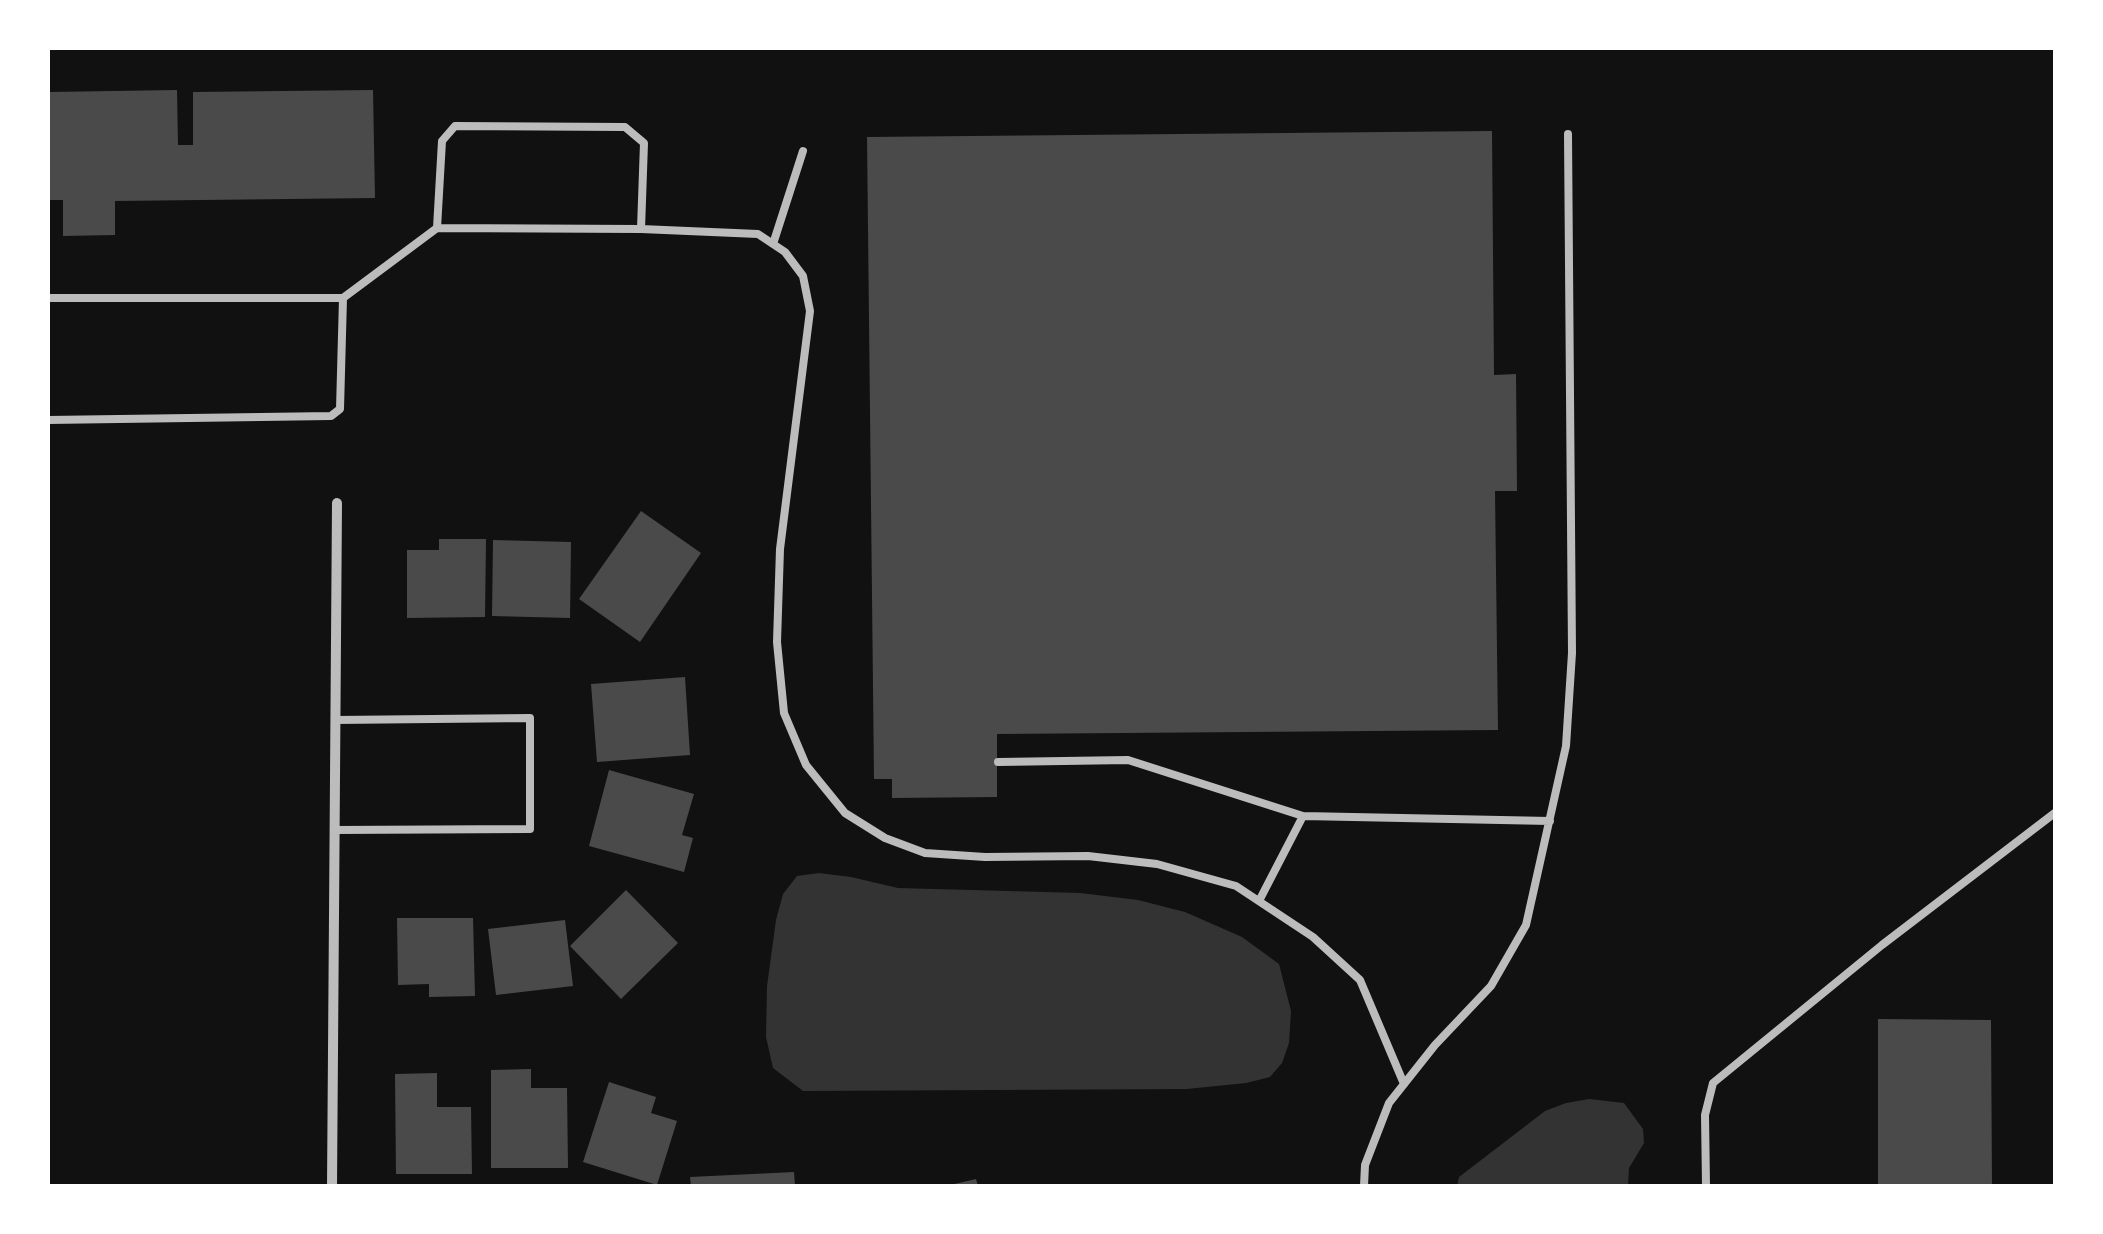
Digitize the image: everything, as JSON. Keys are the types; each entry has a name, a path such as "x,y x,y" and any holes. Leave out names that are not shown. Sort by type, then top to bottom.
{"street":[{"path":"332,1186 337,504"}],"lane":[{"path":"437,228 442,140 454,126 587,126 625,127 644,143 640,229"},
{"path":"1364,1186 1366,1164 1389,1103 1491,986 1526,925 1566,746 1572,653 1568,134"},
{"path":"772,244 803,150"},
{"path":"48,298 343,298 437,228 758,234 785,252 803,276 810,311 780,549 778,642 784,713 806,765 844,812 885,838 925,853 986,858 1088,856 1157,864 1236,886 1313,937 1360,980 1404,1084"},
{"path":"48,420 330,416 340,408 343,298"},
{"path":"334,830 530,829 530,718 335,720"},
{"path":"998,762 1128,760 1303,816 1550,822"},
{"path":"1706,1186 1706,1115 1713,1083 1882,945 2056,812"},
{"path":"1259,901 1303,816"}],"shaded area":[{"path":"819,873 898,888 1080,893 1138,900 1185,912 1242,937 1279,964 1291,1011 1289,1043 1282,1063 1270,1077 1187,1089 803,1091 773,1068 766,1037 767,986 783,894 797,876"},
{"path":"1589,1099 1624,1103 1643,1129 1644,1143 1629,1168 1628,1186 1457,1186 1459,1177 1545,1111"}],"building":[{"path":"177,90 178,145 193,145 193,92 373,90 375,198 115,201 115,235 63,236 63,200 48,200 48,92"},
{"path":"1492,131 1494,375 1516,374 1517,491 1495,491 1498,730 997,734 997,797 892,798 892,779 874,779 867,137"},
{"path":"641,511 701,553 640,642 579,599"},
{"path":"439,539 486,539 485,617 407,618 407,550 439,550"},
{"path":"493,540 571,542 570,618 492,616"},
{"path":"685,677 690,755 597,762 591,684"},
{"path":"609,770 694,794 682,835 693,838 684,872 589,846"},
{"path":"626,890 678,943 621,999 570,946"},
{"path":"397,918 473,918 475,996 429,997 429,984 398,985"},
{"path":"565,920 573,986 496,995 488,929"},
{"path":"1878,1019 1991,1020 1992,1186 1878,1186"},
{"path":"531,1069 531,1088 567,1088 568,1168 491,1168 491,1070"},
{"path":"437,1073 437,1107 471,1107 472,1174 396,1174 395,1074"},
{"path":"609,1082 656,1097 651,1113 677,1121 657,1185 583,1162"},
{"path":"794,1172 795,1186 691,1186 690,1177"},
{"path":"976,1179 978,1186 950,1186 950,1185"}]}
